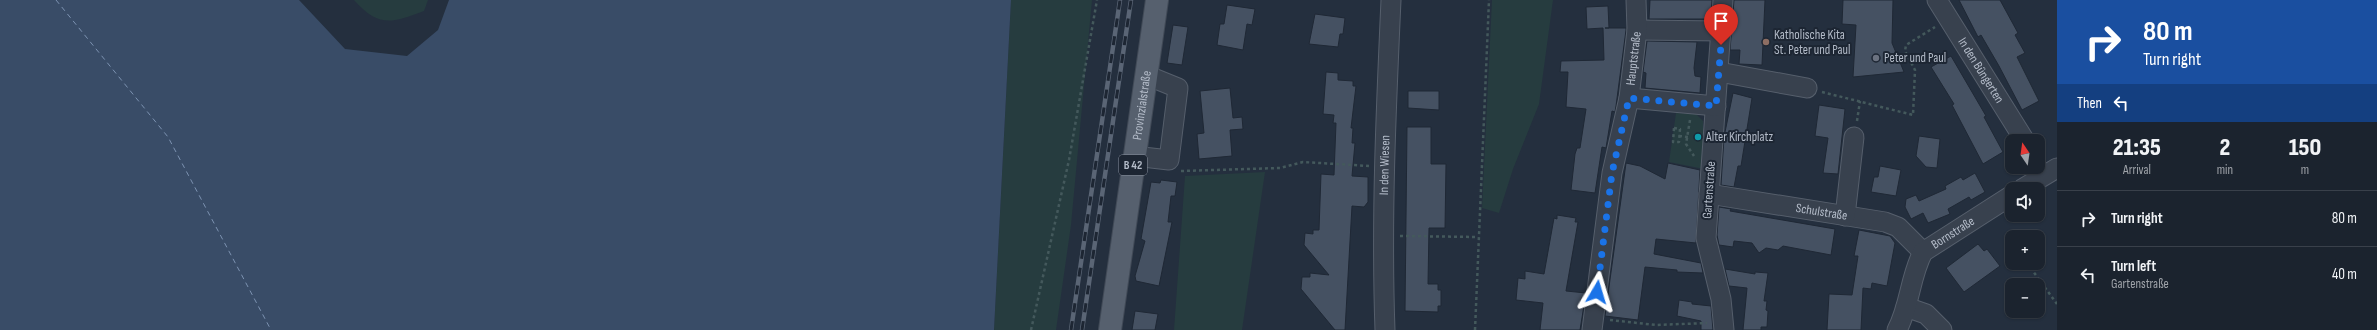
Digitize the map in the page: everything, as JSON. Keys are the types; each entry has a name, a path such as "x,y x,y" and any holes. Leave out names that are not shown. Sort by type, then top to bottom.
{"main road":[{"name":"Provinzialstraße","path":"1110,330 1157,0"}],"street":[{"name":"In den Wiesen","path":"1385,330 1383,167 1391,0"},
{"name":"Hauptstraße","path":"1592,324 1612,173 1629,98 1637,30 1636,0"},
{"name":"Gartenstraße","path":"1723,0 1722,31 1706,238 1721,299 1724,326"},
{"name":"In den Büngerten","path":"1937,0 2021,134"},
{"path":"1637,30 1722,31"},
{"path":"1719,72 1807,88"},
{"path":"1134,156 1169,160 1178,88 1146,75"},
{"path":"1629,98 1716,106"},
{"path":"1845,216 1854,137"},
{"path":"2031,182 2047,169"},
{"name":"Schulstraße","path":"1709,194 1892,224 1923,252"},
{"name":"Bornstraße","path":"1897,330 1906,307 1918,261 1923,252 2005,199"},
{"path":"1906,307 1926,314 1942,330"}],"path":[{"path":"1031,330 1069,160 1097,0"},
{"path":"1475,330 1489,0"},
{"path":"1807,88 1913,115 1915,70 1905,51 1906,45 1950,19"},
{"path":"1692,104 1686,144 1696,159 1711,162"},
{"path":"1674,128 1680,129 1679,136 1679,142 1673,142 1674,128"},
{"path":"1679,136 1688,137"},
{"path":"1177,171 1280,168 1302,162 1383,167"},
{"path":"1383,236 1478,237"},
{"path":"2032,270 2057,304"},
{"path":"1592,324 1724,326"}],"green space":[{"path":"354,0 428,0 424,11 403,18 386,20 379,19 371,15"},
{"path":"1011,0 1092,0 1071,225 1056,330 994,330"},
{"path":"1492,0 1553,0 1539,104 1513,169 1499,213 1482,208"},
{"path":"1676,113 1696,114 1703,121 1704,169 1669,162"},
{"path":"1265,172 1242,330 1174,330 1185,176"}],"water":[{"path":"0,0 299,0 345,49 407,56 438,30 449,0 1011,0 994,330 0,330"}],"building":[{"path":"1650,0 1712,0 1711,19 1649,19"},
{"path":"1734,0 1765,0 1762,65 1739,64 1740,50 1730,50"},
{"path":"1843,0 1893,0 1892,43 1904,72 1853,77 1856,25 1842,24"},
{"path":"1959,0 2000,0 2018,33 2015,35 2025,53 2017,57 2039,101 2022,110 1999,66 1981,35 1978,37"},
{"path":"1227,5 1255,9 1252,25 1247,24 1243,50 1217,45 1220,24 1224,24"},
{"path":"1608,6 1609,28 1626,28 1615,112 1612,111 1606,148 1602,147 1595,193 1571,190 1575,154 1577,148 1580,148 1586,109 1566,107 1568,72 1560,72 1561,61 1604,60 1603,28 1587,29 1586,7"},
{"path":"1315,14 1345,18 1343,34 1340,34 1338,47 1309,44"},
{"path":"1173,25 1188,27 1182,65 1167,63"},
{"path":"1647,41 1697,42 1694,68 1695,76 1701,77 1700,93 1645,88 1646,73 1643,72"},
{"path":"1951,56 1986,116 1984,117 2003,152 1983,164 1952,105 1954,104 1931,67"},
{"path":"1326,72 1338,73 1338,80 1353,81 1353,86 1356,86 1351,128 1353,128 1352,143 1355,143 1352,176 1368,177 1368,202 1364,207 1352,206 1345,330 1335,330 1301,289 1302,277 1310,277 1310,273 1329,275 1304,245 1305,233 1313,234 1313,230 1319,230 1321,174 1334,175 1336,123 1333,123 1334,115 1323,114"},
{"path":"1230,88 1233,118 1242,117 1243,129 1230,130 1232,156 1199,159 1197,134 1204,133 1200,91"},
{"path":"1408,91 1439,91 1439,110 1408,108"},
{"path":"1733,93 1752,98 1741,166 1738,166 1734,187 1721,185 1724,137"},
{"path":"1819,105 1845,109 1838,174 1823,173 1828,138 1815,136"},
{"path":"1407,127 1431,127 1431,164 1446,164 1445,228 1429,228 1428,284 1438,284 1438,290 1441,290 1441,306 1438,306 1438,312 1405,311"},
{"path":"1919,136 1940,139 1937,168 1926,167 1916,156"},
{"path":"1626,163 1640,166 1665,179 1668,163 1700,170 1696,243 1656,239 1654,254 1701,263 1703,273 1677,272 1677,270 1645,267 1638,320 1605,316"},
{"path":"1880,166 1901,170 1896,196 1871,192 1874,177 1878,177"},
{"path":"1975,173 1985,192 1971,200 1969,197 1948,209 1950,214 1928,223 1923,213 1911,219 1905,207 1906,199 1916,195 1919,201 1946,189 1945,186 1961,177 1963,180"},
{"path":"1161,180 1177,182 1175,196 1171,196 1168,222 1172,222 1159,286 1136,281 1135,276 1145,241 1141,239 1151,182 1160,183"},
{"path":"1719,207 1731,209 1730,211 1835,229 1831,255 1783,246 1778,250 1766,248 1759,253 1752,243 1734,241 1733,247 1719,245 1717,235"},
{"path":"1557,215 1576,218 1575,222 1578,222 1566,291 1586,293 1580,330 1540,330 1543,303 1516,300 1518,278 1525,279 1525,271 1544,274 1554,218 1557,219"},
{"path":"1859,230 1890,236 1895,243 1887,286 1872,283 1871,289 1863,288 1861,330 1827,330 1829,294 1852,295 1858,256 1854,256"},
{"path":"1978,244 1984,251 1987,249 2000,266 1964,292 1946,268"},
{"path":"1725,269 1755,274 1755,272 1768,273 1764,301 1767,301 1767,327 1761,327 1761,330 1743,330 1747,288 1729,286"},
{"path":"1679,300 1692,302 1692,304 1711,306 1713,330 1701,330 1701,321 1677,316"},
{"path":"1135,311 1158,314 1155,330 1132,330"}],"ferry route":[{"path":"56,0 168,137 271,330"}],"railway":[{"path":"1071,330 1120,0"},
{"path":"1082,330 1131,0"}],"place":[{"name":"Katholische Kita St. Peter und Paul","path":"1766,42"},
{"name":"Peter und Paul","path":"1876,58"},
{"name":"Alter Kirchplatz","path":"1698,137"}],"route":[{"path":"1597,292 1612,173 1629,98 1716,106 1721,45"}]}
